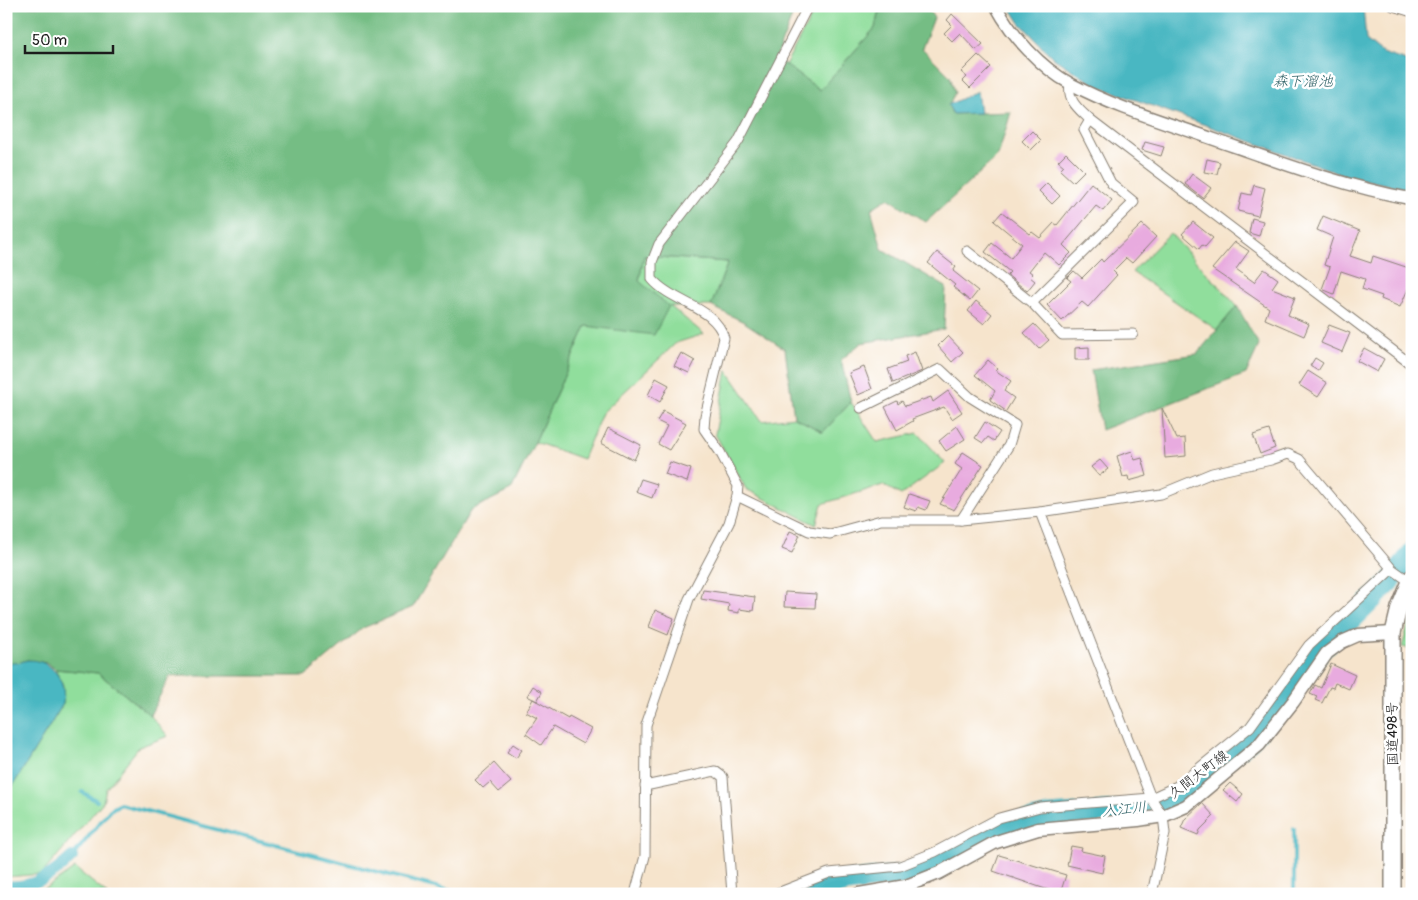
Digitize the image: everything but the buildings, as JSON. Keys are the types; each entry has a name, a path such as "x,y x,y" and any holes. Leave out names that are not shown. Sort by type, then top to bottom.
{"highway":[{"name":"国道498号","path":"1394,894 1393,633 1407,578"}],"main road":[{"name":"久間大町線","path":"859,894 906,886 939,873 996,842 1038,830 1163,816 1186,806 1259,746 1294,702 1328,653 1342,642 1358,635 1393,633"}],"street":[{"path":"635,894 645,856 646,725 689,599 729,523 738,486 720,452 704,429 705,416 724,338 721,327 712,318 660,289 652,279 652,262 659,244 738,142 808,6"},
{"path":"996,6 1003,19 1022,43 1070,84 1122,107 1327,178 1371,191 1412,199"},
{"path":"1393,6 1412,12"},
{"path":"1070,84 1068,93 1071,101 1090,120 1412,365"},
{"path":"1032,303 1134,202 1111,183 1094,154 1084,130 1090,120"},
{"path":"967,251 1032,303 1062,334 1133,334"},
{"path":"861,408 940,369 970,397 1015,425 1009,445 961,520"},
{"path":"737,496 809,531 830,534 881,520 961,520 1040,512 1161,494 1212,473 1271,460 1288,454 1299,459 1392,569 1407,578"},
{"path":"1040,512 1152,798 1163,816 1165,832 1152,894"},
{"path":"775,894 829,873 900,866 934,852 999,818 1040,807 1152,798 1177,786 1250,727 1309,645 1392,569"},
{"path":"645,786 715,771 723,777 732,894"}],"green space":[{"path":"6,6 796,6 776,58 820,90 875,28 880,6 926,6 934,18 922,48 950,76 955,92 949,105 952,114 1011,112 998,156 926,222 888,198 871,209 882,249 946,287 944,329 861,343 841,360 851,402 823,432 794,417 785,349 744,322 711,306 728,262 644,256 639,281 669,306 654,335 586,326 535,442 511,490 471,510 413,607 363,628 305,676 170,676 150,715 98,673 55,669 47,663 27,660 18,663 6,662"},
{"path":"817,6 880,6 875,28 820,90 785,65"},
{"path":"1170,233 1237,306 1217,330 1132,272"},
{"path":"644,256 728,262 711,306 670,306 704,334 676,343 602,413 583,459 535,442 586,326 639,281"},
{"path":"1237,306 1259,345 1246,374 1101,430 1091,370 1197,354"},
{"path":"727,370 762,421 794,417 823,432 851,402 877,442 918,433 945,463 901,495 883,485 822,504 816,525 746,489 715,434"},
{"path":"1412,611 1412,649 1402,647"},
{"path":"55,669 98,673 150,715 168,736 139,747 106,789 103,802 42,874 6,877 6,797 63,704 63,686"},
{"path":"75,868 107,894 29,894 46,888"}],"water":[{"name":"森下溜池","path":"1009,6 1363,6 1366,40 1382,53 1412,63 1412,190 1347,176 1097,86 1053,58 1020,23"},
{"path":"977,91 980,113 953,114 948,105"},
{"path":"27,660 44,663 56,673 63,687 63,704 6,797 6,662 18,663"}],"waterway":[{"name":"入江川","path":"802,894 847,882 903,875 936,864 998,828 1049,816 1146,809 1184,795 1250,740 1287,698 1320,651 1390,582 1412,553"},
{"path":"82,792 97,801"},
{"path":"72,857 110,810 120,804 462,894"},
{"path":"1294,829 1294,894"},
{"path":"6,886 34,883 58,869 72,857"}]}
